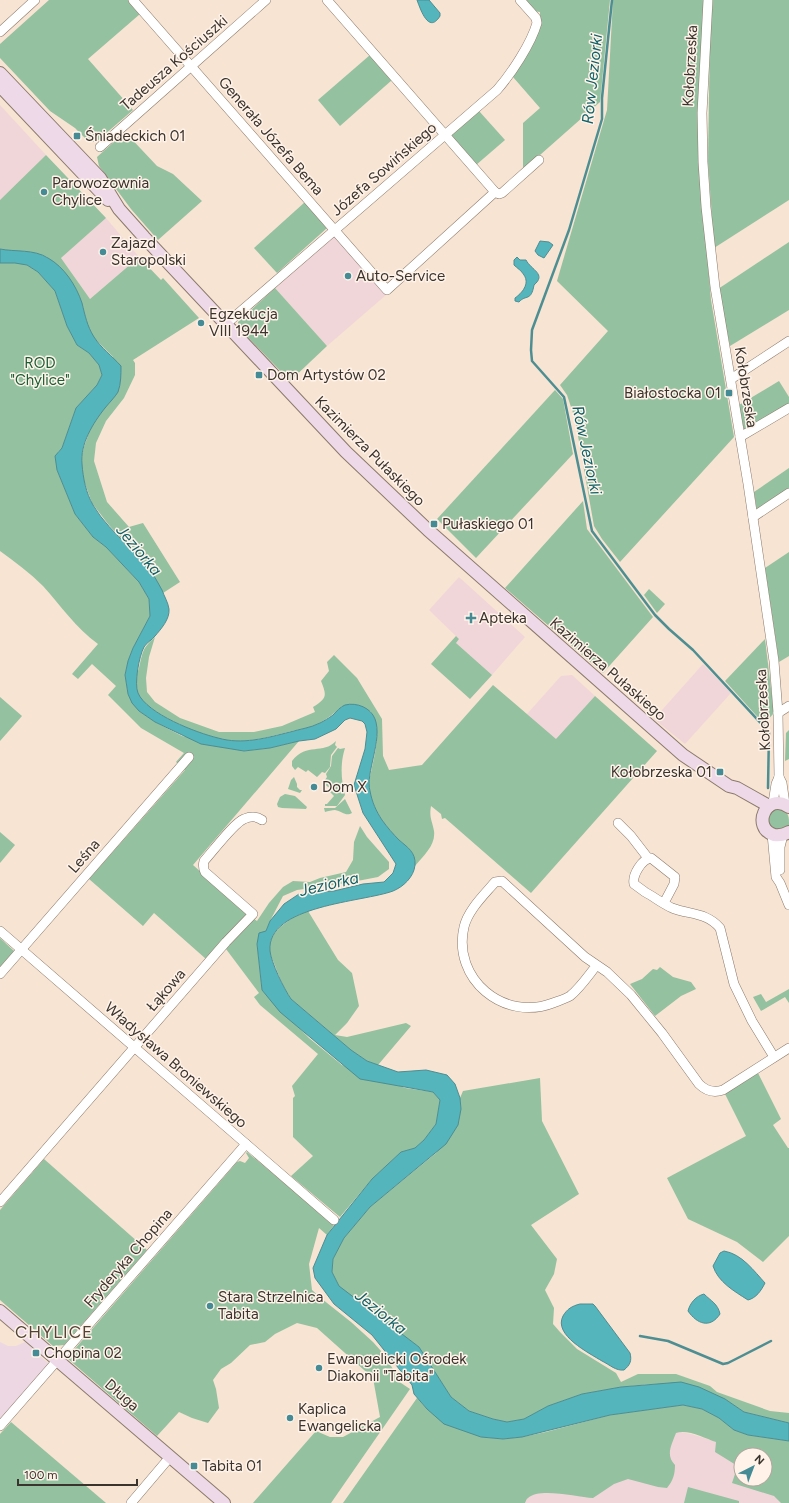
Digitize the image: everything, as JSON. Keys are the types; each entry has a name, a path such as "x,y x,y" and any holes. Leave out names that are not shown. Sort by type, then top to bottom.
{"main road":[{"name":"Kazimierza Pułaskiego","path":"0,73 100,178 119,209"},
{"name":"Kazimierza Pułaskiego","path":"0,86 105,197 119,209 320,425 362,468 428,530 683,755 729,786 780,807"},
{"path":"780,807 763,825 781,834"},
{"name":"Długa","path":"0,1311 224,1503"}],"street":[{"path":"0,32 35,0"},
{"name":"Generała Józefa Bema","path":"133,0 388,290 495,192"},
{"name":"Tadeusza Kościuszki","path":"100,147 266,0"},
{"path":"327,0 495,192 499,194 502,193 539,160"},
{"name":"Józefa Sowińskiego","path":"226,324 497,90 507,79 535,29 536,18 520,0"},
{"name":"Kołobrzeska","path":"708,0 702,113 703,162 715,287 753,517 774,661 778,713 779,777 776,784 780,807"},
{"path":"731,379 789,341"},
{"path":"740,437 789,408"},
{"path":"753,517 789,493"},
{"path":"778,713 789,706"},
{"name":"Leśna","path":"0,974 189,756"},
{"name":"Łąkowa","path":"0,1202 226,942 253,914 205,872 203,865 204,861 239,821 250,817 257,817 262,820"},
{"path":"618,823 631,836 648,858 651,858 675,877 674,884 664,904"},
{"path":"781,834 775,869 776,877 789,905"},
{"path":"648,858 638,868 634,877 634,884 642,891 664,904 672,908 708,918 720,928 734,984 752,1021 774,1057"},
{"path":"596,966 582,984 569,996 560,1001 535,1008 524,1009 513,1006 494,999 480,987 474,979 464,957 462,945 464,926 474,907 495,882 502,881 585,957 596,966 607,972 631,995 662,1033 699,1084 707,1090 723,1090 789,1048"},
{"name":"Władysława Broniewskiego","path":"0,931 334,1220"},
{"name":"Fryderyka Chopina","path":"0,1426 246,1144"},
{"path":"130,1503 170,1457"}],"shaded area":[{"path":"0,105 46,155 0,200"},
{"path":"106,218 139,257 90,299 61,258"},
{"path":"335,236 386,295 327,346 275,288"},
{"path":"459,577 525,637 492,675 456,643 459,639 429,610"},
{"path":"703,664 731,693 685,744 654,719"},
{"path":"572,675 595,696 556,740 527,714 561,676"},
{"path":"0,1342 8,1346 16,1346 25,1342 33,1349 32,1352 39,1358 40,1356 49,1364 0,1421"},
{"path":"680,1432 730,1446 733,1448 733,1487 773,1487 789,1503 343,1503"}],"green space":[{"path":"49,0 128,0 140,14 88,59 133,110 96,142 89,142 75,128 50,111 0,58 0,44"},
{"path":"523,0 610,0 600,102 523,170 523,123 540,108 513,77 540,25 540,12 533,11"},
{"path":"613,0 705,0 698,148 711,300 734,437 620,562 594,526 575,419 567,395 560,385 608,331 557,281 607,110"},
{"path":"713,0 789,0 789,200 714,248 708,161 710,30"},
{"path":"370,55 392,80 340,126 318,100"},
{"path":"479,111 505,140 476,165 452,138 452,134"},
{"path":"125,132 157,166 173,174 202,201 158,240 131,209 99,166 97,157"},
{"path":"46,155 106,218 61,258 90,299 139,257 161,280 163,278 199,318 133,360 135,363 135,375 124,398 106,421 96,443 94,461 107,502 129,527 143,523 180,582 163,593 150,571 108,524 92,503 83,478 81,460 84,447 91,427 102,411 113,357 94,338 87,324 82,304 47,257 30,252 14,252 0,249 0,200"},
{"path":"305,202 327,228 277,273 254,248"},
{"path":"789,242 789,310 730,346 718,289"},
{"name":"ROD \"Chylice\"","path":"15,262 27,265 38,272 55,291 67,326 77,345 89,353 99,365 102,375 97,385 76,408 62,448 58,452 57,470 75,514 93,537 106,547 139,582 149,599 150,616 133,648 128,661 125,675 128,694 139,711 155,722 182,736 244,751 270,748 299,741 193,865 248,914 206,959 154,913 143,926 89,879 185,770 176,762 184,753 141,728 108,695 116,686 92,664 78,679 72,674 98,644 76,624 38,581 0,551 0,263"},
{"path":"275,288 327,346 290,381 238,327 238,322"},
{"path":"779,381 789,397 789,405 744,431 739,405"},
{"path":"555,390 563,399 573,454 476,558 437,519"},
{"path":"789,468 789,490 757,511 754,492"},
{"path":"583,501 587,529 653,617 603,673 505,588"},
{"path":"789,552 789,656 779,662 765,568"},
{"path":"649,589 665,604 657,613 644,595"},
{"path":"456,636 459,639 456,643 492,675 470,699 431,664"},
{"path":"155,637 149,657 146,678 147,692 155,702 180,718 219,732 254,732 282,726 315,712 313,707 323,699 325,693 321,681 329,671 327,662 334,655 357,678 382,719 383,756 389,770 422,765 493,685 556,739 595,696 657,751 531,893 445,818 442,819 441,814 431,806 430,810 434,831 433,841 429,850 415,866 412,852 383,822 373,802 369,783 376,746 377,730 374,717 370,711 342,706 318,724 247,741 232,741 222,740 195,731 166,718 154,710 138,695 136,682 142,654"},
{"path":"765,639 774,713 764,724 725,681"},
{"path":"0,697 22,716 0,741"},
{"path":"789,730 789,759 785,761 786,733"},
{"path":"336,741 335,745 337,747 331,755 330,767 325,773 322,772 317,777 308,770 306,772 298,767 295,770 292,766 292,761 303,752 326,747"},
{"path":"338,748 345,748 342,760 342,772 345,795 337,806 325,806 325,804 327,804 334,796 330,792 332,790 323,783 331,766 332,756"},
{"path":"294,777 297,787 302,790 300,793 288,789 291,780"},
{"path":"285,794 295,796 307,807 306,809 278,807 277,804 280,797"},
{"path":"345,799 352,813 346,814 335,810 325,812 324,808 335,808"},
{"path":"779,808 787,813 788,817 789,826 783,831 770,828 767,817 772,810"},
{"path":"360,826 367,837 389,862 389,869 378,877 297,890 283,896 266,931 257,944 262,990 309,1038 342,1065 405,1088 433,1092 440,1100 436,1124 424,1140 415,1148 401,1152 372,1179 340,1217 291,1176 313,1156 293,1137 293,1098 295,1096 292,1086 318,1054 260,1005 254,997 259,993 226,949 254,919 257,921 269,903 283,887 293,881 310,882 346,872 353,860 354,842"},
{"path":"0,832 15,845 0,863"},
{"path":"308,911 338,960 352,973 359,1006 347,1023 335,1035 347,1037 406,1023 411,1026 378,1065 367,1061 351,1050 291,999 282,982 270,953 272,938 281,926"},
{"path":"0,938 14,951 0,967"},
{"path":"660,967 673,977 691,982 696,989 681,996 655,1016 630,984 642,979 653,969 657,970"},
{"path":"789,989 789,1003 785,997 761,1011 753,997 761,994 766,1002"},
{"path":"758,1073 781,1119 773,1125 789,1148 789,1236 763,1262 737,1242 688,1219 667,1178 746,1136 725,1094"},
{"path":"540,1078 542,1121 579,1194 531,1225 557,1259 554,1274 545,1290 554,1308 553,1324 577,1349 616,1373 621,1382 638,1374 676,1374 710,1386 717,1392 770,1411 789,1413 789,1423 744,1412 725,1399 652,1384 621,1387 582,1394 548,1406 524,1419 507,1422 493,1419 469,1411 451,1397 419,1347 339,1287 332,1272 333,1259 344,1238 370,1207 436,1153 461,1109 460,1098 463,1091"},
{"path":"247,1152 334,1225 327,1235 319,1228 309,1264 312,1290 373,1342 395,1372 398,1381 410,1389 331,1503 253,1503 316,1431 330,1437 343,1437 380,1417 373,1378 317,1328 297,1323 275,1334 265,1342 250,1345 231,1363 221,1369 213,1380 219,1408 208,1423 179,1412 157,1436 67,1358 237,1162 240,1161 245,1163 249,1158 246,1153"},
{"path":"44,1159 147,1250 64,1345 53,1346 0,1300 0,1210"},
{"path":"417,1398 427,1409 481,1437 503,1439 522,1437 610,1415 683,1405 702,1409 719,1418 734,1430 748,1435 789,1441 789,1503 781,1503 774,1496 745,1487 773,1487 773,1447 733,1447 733,1463 715,1452 716,1442 696,1434 681,1432 676,1433 670,1449 670,1457 675,1465 675,1468 672,1480 667,1488 628,1479 614,1484 593,1498 541,1493 527,1498 525,1503 343,1503"},
{"path":"11,1422 106,1503 0,1503 0,1434"},
{"path":"688,1487 739,1501 739,1503 684,1503"}],"water":[{"path":"417,0 429,0 440,13 440,16 436,21 432,23 426,19"},
{"path":"540,241 549,242 553,245 544,258 538,255 535,251"},
{"path":"0,249 37,253 43,255 59,266 69,277 76,290 82,303 88,325 94,337 121,366 118,392 100,414 88,434 83,449 82,464 85,485 88,496 93,505 109,527 147,567 155,578 167,601 169,613 165,624 145,646 140,657 137,689 143,701 151,708 174,722 198,732 218,738 236,741 254,740 312,726 333,715 345,705 350,704 359,705 367,709 375,719 377,737 369,784 371,795 374,806 382,820 412,853 415,860 413,874 401,887 393,891 319,908 300,915 283,924 273,936 270,951 271,956 278,975 291,999 351,1050 367,1061 398,1072 426,1070 447,1075 455,1084 460,1098 461,1109 458,1125 446,1144 370,1207 344,1238 333,1259 332,1272 339,1286 419,1347 451,1397 469,1411 507,1422 524,1419 548,1406 582,1394 621,1387 681,1382 699,1387 725,1399 744,1412 789,1423 789,1441 748,1435 734,1430 719,1418 702,1409 683,1405 610,1415 522,1437 503,1439 481,1437 444,1424 427,1409 414,1394 412,1385 372,1335 334,1304 315,1278 313,1268 327,1235 372,1179 401,1152 415,1148 424,1140 436,1124 440,1100 433,1092 360,1079 280,1012 262,990 257,944 259,933 266,931 270,921 284,904 299,894 334,891 363,884 384,882 393,873 396,864 363,813 354,785 365,749 367,732 365,724 362,721 350,718 345,720 336,729 315,739 270,748 244,751 201,744 155,722 139,711 132,703 128,694 125,675 133,648 150,616 149,599 139,582 106,547 93,537 75,514 57,470 55,456 62,448 76,408 97,385 102,375 99,365 89,353 77,345 67,326 55,291 38,272 27,265 0,263"},
{"path":"517,257 520,260 526,260 537,272 539,278 534,285 530,296 519,302 515,301 515,298 523,291 526,285 526,278 514,265 514,260"},
{"path":"724,1251 742,1259 765,1283 753,1298 748,1300 737,1293 727,1286 715,1272 713,1266 720,1253"},
{"path":"704,1294 716,1305 720,1314 712,1322 708,1323 699,1322 688,1311 694,1300 698,1296"},
{"path":"580,1304 593,1304 630,1353 630,1363 624,1370 618,1370 581,1348 574,1343 563,1330 561,1323 566,1311"}],"waterway":[{"name":"Rów Jeziorki","path":"612,0 602,98 602,119 569,230 532,330 532,361 564,397 592,531 655,615 693,650 769,732 768,788"},
{"path":"640,1336 668,1341 723,1364 728,1363 771,1341"}],"place":[{"name":"Śniadeckich 01","path":"77,136"},
{"name":"Parowozownia Chylice","path":"44,192"},
{"name":"Zajazd Staropolski","path":"103,252"},
{"name":"Auto-Service","path":"348,276"},
{"name":"Egzekucja VIII 1944","path":"201,323"},
{"name":"Dom Artystów 02","path":"259,375"},
{"name":"Białostocka 01","path":"729,393"},
{"name":"Pułaskiego 01","path":"434,524"},
{"name":"Apteka","path":"471,618"},
{"name":"Kołobrzeska 01","path":"720,772"},
{"name":"Dom X","path":"314,787"},
{"name":"Stara Strzelnica Tabita","path":"210,1306"},
{"name":"Chopina 02","path":"36,1353"},
{"name":"Ewangelicki Ośrodek Diakonii \"Tabita\"","path":"319,1368"},
{"name":"Kaplica Ewangelicka","path":"290,1418"},
{"name":"Tabita 01","path":"194,1466"}],"district":[{"name":"CHYLICE","path":"54,1332"}],"water label":[{"name":"Jeziorka","path":"139,550"},
{"name":"Jeziorka","path":"329,884"},
{"name":"Jeziorka","path":"381,1312"}]}
